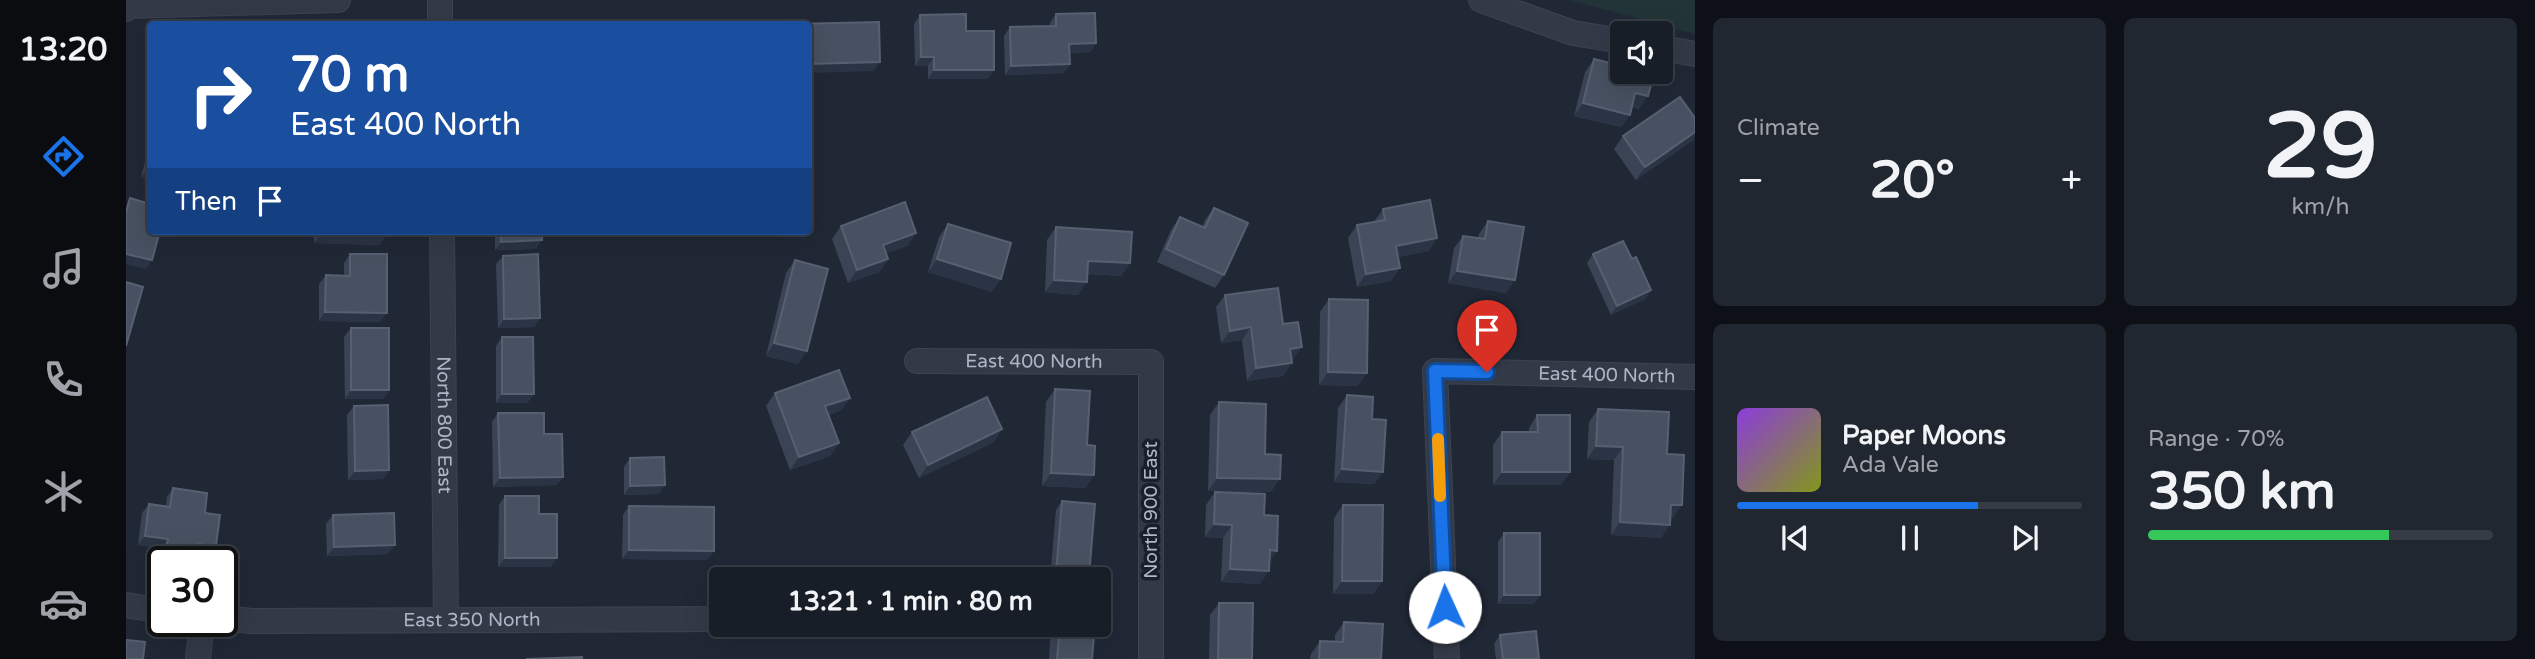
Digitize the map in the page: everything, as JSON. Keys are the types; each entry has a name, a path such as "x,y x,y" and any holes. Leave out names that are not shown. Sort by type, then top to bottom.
{"street":[{"path":"126,8 338,0"},
{"path":"440,0 440,21"},
{"path":"1481,0 1573,33 1610,39"},
{"path":"1673,50 1695,54"},
{"name":"North 800 East","path":"442,235 446,620"},
{"name":"East 400 North","path":"917,361 1151,362"},
{"name":"North 900 East","path":"1151,362 1151,659"},
{"name":"East 400 North","path":"1447,659 1435,371 1695,377"},
{"path":"126,605 147,608"},
{"name":"East 350 North","path":"238,620 709,619"},
{"path":"198,659 200,637"}],"shaded area":[{"path":"1570,0 1695,0 1695,34 1673,28 1673,21 1647,21"}],"building":[{"path":"1095,13 1096,43 1069,44 1070,64 1011,66 1010,27 1056,26 1056,14"},
{"path":"966,14 966,31 994,31 994,70 934,70 934,57 921,57 920,15"},
{"path":"879,22 880,62 812,64 812,24"},
{"path":"1594,59 1610,63 1610,84 1651,84 1648,96 1635,93 1630,115 1583,103"},
{"path":"1680,97 1695,118 1695,132 1645,167 1623,136"},
{"path":"130,198 147,203 147,235 159,235 152,260 126,254 126,212"},
{"path":"1430,200 1437,238 1396,246 1400,268 1366,274 1357,225 1385,220 1383,209"},
{"path":"905,202 916,233 883,245 888,259 857,270 841,226"},
{"path":"1214,208 1248,223 1224,275 1166,249 1180,217 1205,228"},
{"path":"1488,221 1524,227 1515,280 1457,271 1463,236 1485,239"},
{"path":"948,224 1011,243 1001,279 937,259"},
{"path":"1056,227 1132,232 1130,263 1088,261 1087,282 1054,280"},
{"path":"501,235 542,235 542,240 501,242"},
{"path":"1623,241 1632,259 1636,257 1651,290 1617,306 1593,254"},
{"path":"350,254 387,254 387,313 325,312 326,275 350,276"},
{"path":"538,254 540,318 504,319 503,256"},
{"path":"795,260 828,269 807,351 774,343"},
{"path":"126,282 143,287 126,346"},
{"path":"1278,288 1283,324 1298,322 1302,347 1290,349 1292,363 1256,368 1251,327 1230,331 1225,295"},
{"path":"1329,299 1368,300 1367,373 1328,372"},
{"path":"351,328 389,328 389,390 351,390"},
{"path":"502,337 533,337 534,394 502,394"},
{"path":"839,370 850,398 825,406 839,443 799,457 775,393"},
{"path":"1055,389 1090,391 1087,445 1095,446 1094,475 1051,473"},
{"path":"1347,395 1373,397 1372,419 1386,420 1383,472 1342,469"},
{"path":"987,397 1002,429 928,465 912,432"},
{"path":"1219,402 1266,404 1265,454 1281,455 1280,479 1217,478"},
{"path":"388,405 389,470 355,471 354,406"},
{"path":"1598,409 1669,412 1667,454 1684,455 1682,505 1671,505 1670,525 1620,522 1623,447 1596,446"},
{"path":"498,413 544,413 544,434 562,434 563,477 500,478"},
{"path":"1537,415 1570,415 1570,472 1502,472 1502,432 1538,432"},
{"path":"664,457 665,485 630,486 630,458"},
{"path":"173,488 207,493 205,513 220,515 216,546 173,546 167,545 168,539 145,536 149,504 170,507"},
{"path":"1215,492 1265,494 1264,515 1278,516 1277,551 1270,550 1269,571 1230,569 1232,525 1214,524"},
{"path":"505,496 539,496 539,514 557,514 557,558 505,558"},
{"path":"1062,501 1095,504 1090,567 1056,567"},
{"path":"1343,505 1383,505 1382,581 1342,581"},
{"path":"629,506 714,507 714,551 629,550"},
{"path":"394,513 395,545 334,547 333,515"},
{"path":"1504,533 1540,533 1540,595 1504,595"},
{"path":"1219,603 1253,603 1252,659 1218,659"},
{"path":"1344,622 1383,624 1381,659 1319,659 1320,641 1343,642"},
{"path":"1536,631 1539,659 1503,659 1500,635"},
{"path":"1059,637 1094,637 1092,659 1057,659"},
{"path":"126,640 145,642 143,659 126,659"},
{"path":"582,657 582,659 526,659"}],"slow traffic":[{"path":"1438,439 1440,496"}],"route":[{"path":"1445,607 1435,371 1487,372"}]}
